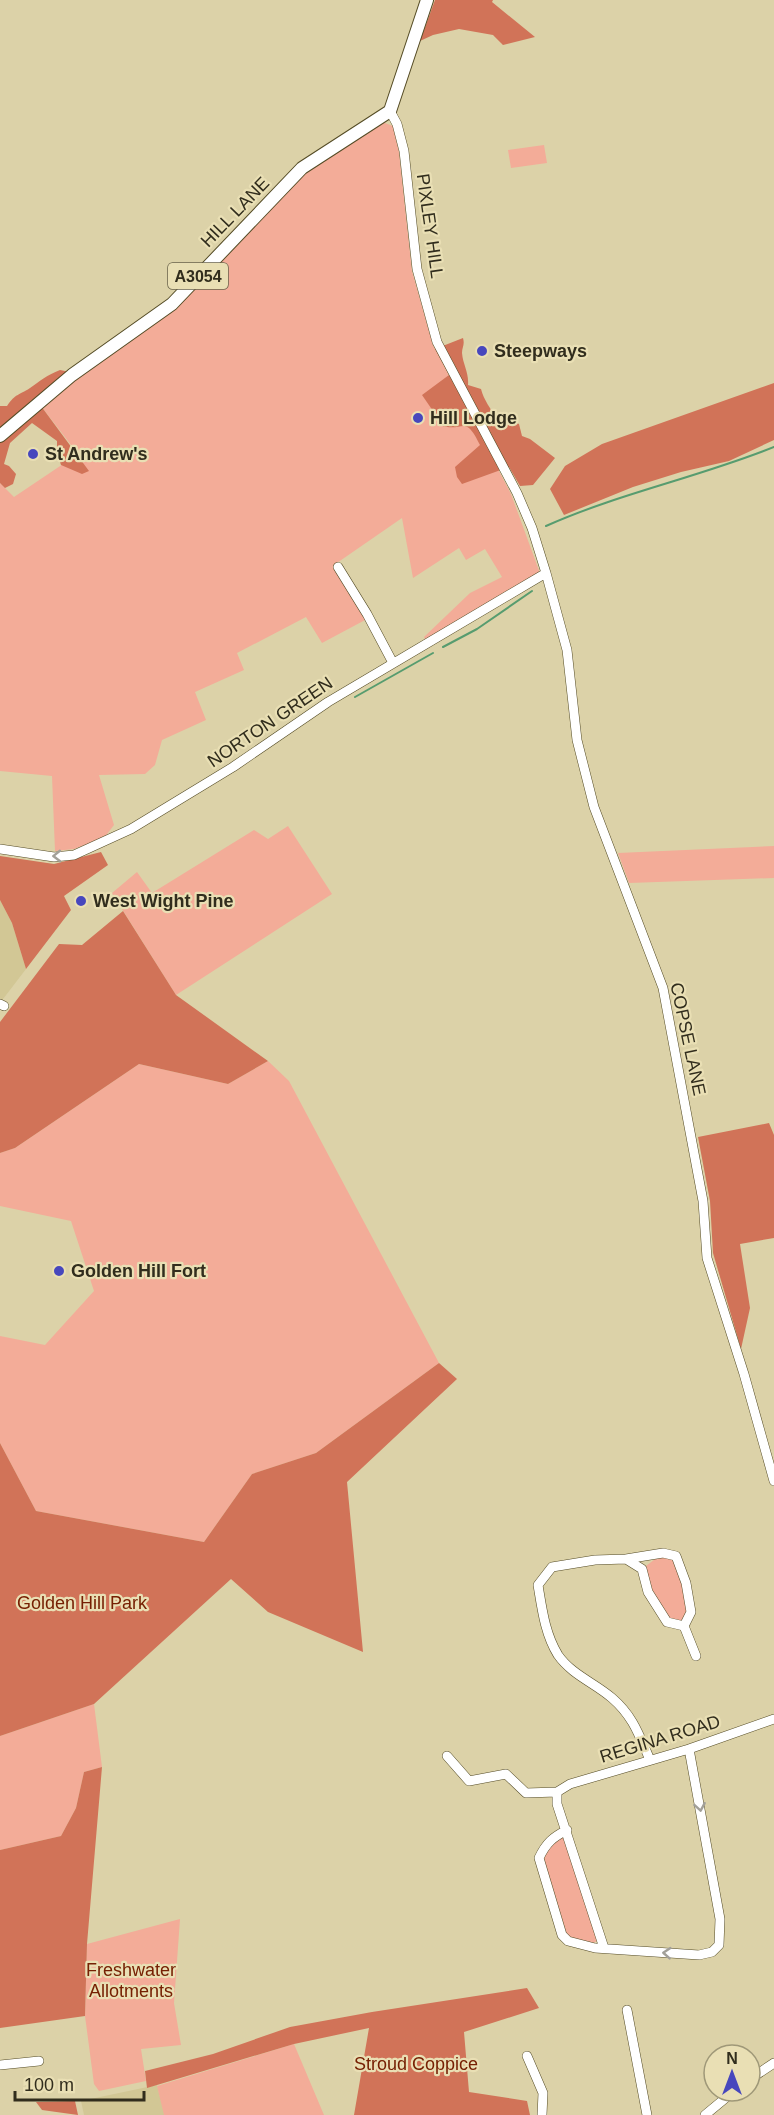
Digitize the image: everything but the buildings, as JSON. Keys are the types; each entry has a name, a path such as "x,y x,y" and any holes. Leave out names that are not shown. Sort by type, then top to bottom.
{"main road":[{"path":"390,111 427,0"},
{"name":"HILL LANE","path":"0,436 72,375 172,304 302,168 390,111"}],"street":[{"name":"PIXLEY HILL","path":"390,111 397,124 404,152 417,269 437,342 517,493 532,528 546,573"},
{"path":"338,567 393,663"},
{"name":"NORTON GREEN","path":"0,849 54,857 75,855 111,839 233,767 328,702 546,573"},
{"name":"COPSE LANE","path":"546,573 567,650 577,740 594,807 663,988 703,1201 707,1258 774,1481"},
{"path":"650,1760 633,1720 611,1697 585,1680 559,1656 546,1627 538,1585 552,1567 663,1553 676,1557 686,1583 692,1612 684,1626"},
{"path":"626,1558 642,1569 648,1592 667,1622 684,1626"},
{"path":"684,1626 696,1656"},
{"name":"REGINA ROAD","path":"557,1792 570,1784 689,1749 774,1719"},
{"path":"567,1830 552,1837 544,1846 539,1858 562,1935 568,1941 595,1948 699,1955 712,1952 719,1945 720,1919 689,1749"},
{"path":"447,1756 469,1781 469,1792"},
{"path":"469,1781 506,1774 526,1793 557,1792 557,1804 604,1948"},
{"path":"627,2010 647,2115"},
{"path":"527,2056 543,2093 542,2115"},
{"path":"0,2065 39,2061"},
{"path":"705,2115 720,2103"}],"shaded area":[{"path":"0,900 12,923 26,969 0,1003"},
{"path":"157,2085 160,2097 190,2115 84,2115 81,2101"}],"green space":[{"path":"435,0 493,0 492,2 535,37 503,45 493,35 459,29 433,35 420,41"},
{"path":"382,122 393,126 399,152 412,271 433,345 511,494 541,576 427,644 424,637 470,593 502,577 485,549 466,560 459,548 413,578 402,518 334,565 367,619 322,643 306,617 237,653 244,670 195,692 206,720 162,740 155,765 145,774 99,775 114,825 104,838 74,849 55,851 52,776 0,771 0,483 14,497 78,454 41,406 74,379 171,309 306,170"},
{"path":"544,145 547,163 511,168 508,150"},
{"path":"463,338 462,353 468,385 481,389 496,419 509,419 519,424 522,436 530,439 555,458 533,485 520,486 509,467 462,484 457,477 455,467 480,445 475,435 466,427 440,425 422,395 449,375 435,349"},
{"path":"60,370 70,372 41,406 89,471 82,474 61,465 57,453 57,441 32,423 10,443 4,464 16,474 13,484 5,488 0,483 0,406 7,406 17,395"},
{"path":"774,383 774,440 729,461 681,472 633,487 564,515 550,489 565,466 602,444"},
{"path":"288,826 332,894 176,995 112,893 137,872 152,893 254,830 268,839"},
{"path":"774,846 774,878 629,883 618,853"},
{"path":"101,852 108,865 64,896 71,910 26,969 12,923 0,900 0,856 54,864"},
{"path":"123,911 176,995 268,1061 228,1084 139,1064 15,1148 0,1153 0,1022 59,944 82,945"},
{"path":"268,1061 289,1081 439,1363 316,1453 252,1474 204,1542 36,1511 0,1443 0,1336 45,1345 94,1291 71,1221 0,1206 0,1153 15,1148 139,1064 228,1084"},
{"path":"769,1123 774,1135 774,1238 740,1244 750,1308 741,1349 713,1253 710,1201 698,1137"},
{"name":"Golden Hill Park","path":"439,1363 457,1379 347,1482 363,1652 268,1612 231,1579 94,1704 0,1736 0,1443 36,1511 204,1542 252,1474 316,1453"},
{"path":"663,1553 676,1556 691,1612 684,1626 667,1622 642,1569"},
{"path":"94,1704 102,1767 84,1772 76,1808 61,1836 0,1850 0,1736"},
{"path":"102,1767 87,1944 85,2016 0,2028 0,1850 61,1836 76,1808 84,1772"},
{"path":"562,1837 565,1839 597,1941 591,1944 567,1936 542,1857 543,1852"},
{"name":"Freshwater Allotments","path":"180,1919 174,2003 181,2045 141,2049 146,2081 99,2091 94,2084 85,2016 87,1944"},
{"name":"Stroud Coppice","path":"527,1988 539,2008 464,2032 469,2092 527,2101 530,2115 354,2115 369,2028 294,2044 147,2088 145,2071 213,2054 290,2027"},
{"path":"294,2044 324,2115 164,2115 157,2086"},
{"path":"75,2101 78,2115 42,2110 36,2102"}],"waterway":[{"path":"546,526 602,504 774,447"},
{"path":"443,647 477,629 532,591"},
{"path":"355,697 433,653"}],"place":[{"name":"Steepways","path":"482,351"},
{"name":"Hill Lodge","path":"418,418"},
{"name":"St Andrew's","path":"33,454"},
{"name":"West Wight Pine","path":"81,901"},
{"name":"Golden Hill Fort","path":"59,1271"}]}
